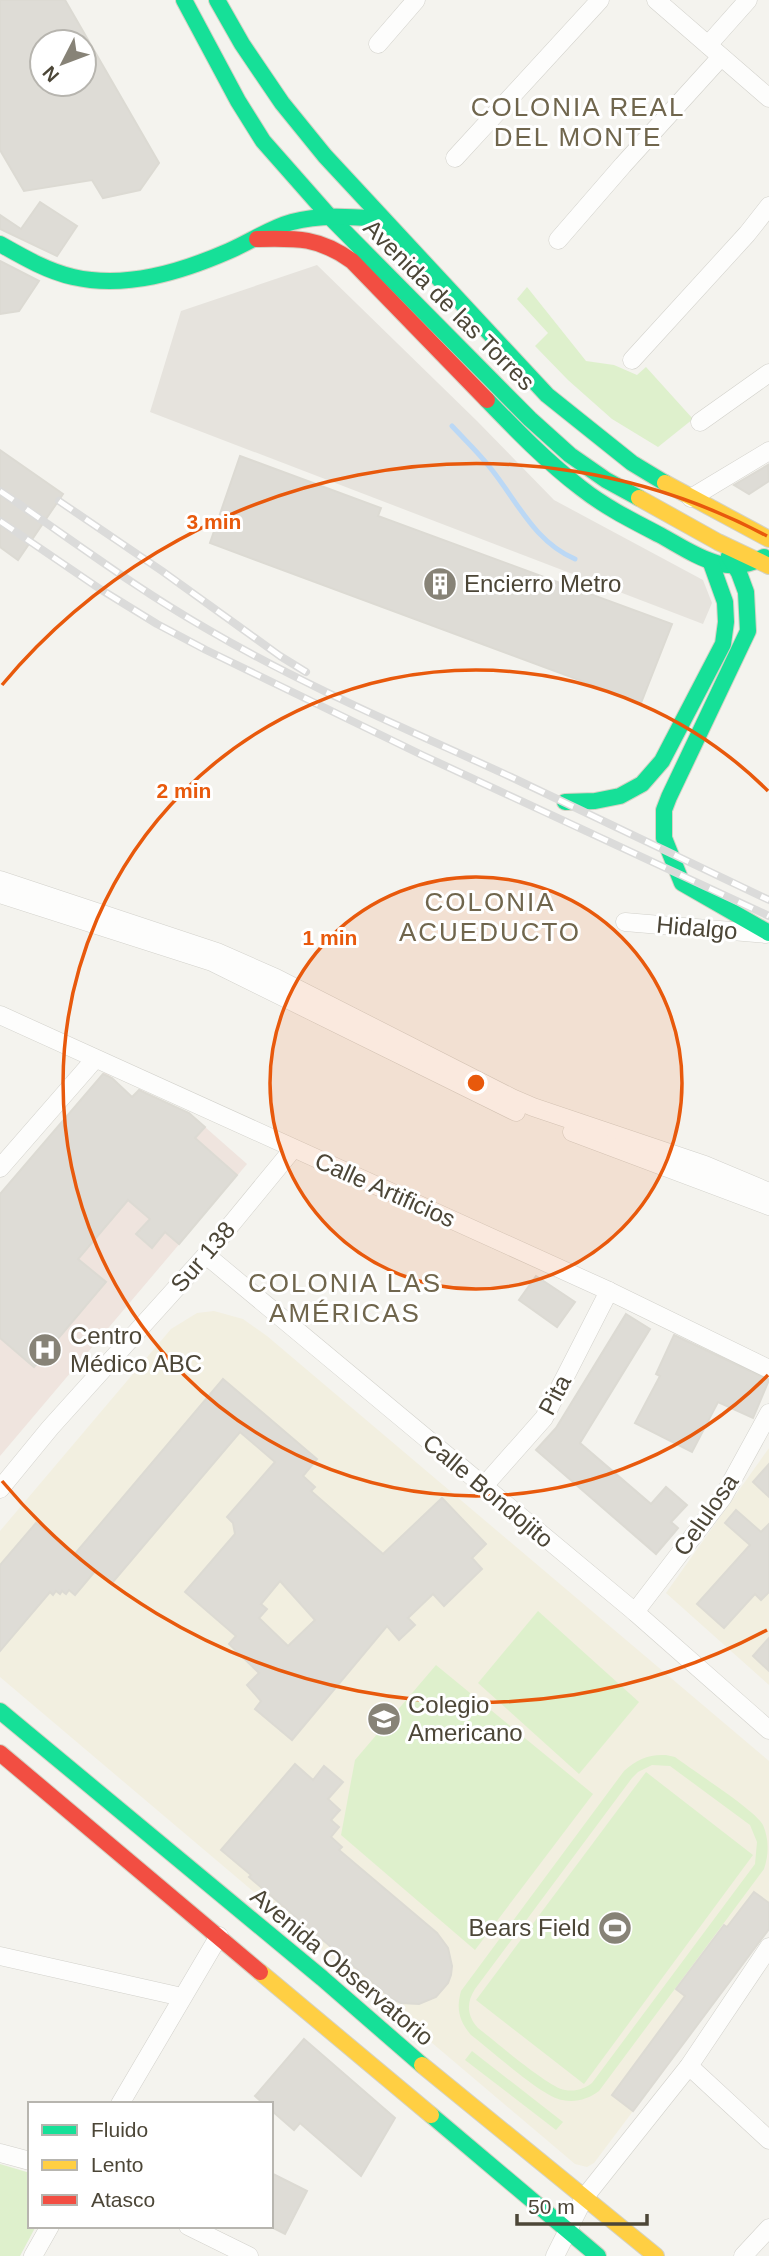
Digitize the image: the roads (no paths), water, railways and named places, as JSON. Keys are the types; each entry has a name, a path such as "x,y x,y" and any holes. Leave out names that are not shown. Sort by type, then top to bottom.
{"street":[{"name":"Avenida de las Torres","path":"184,0 238,101 263,141 330,217 530,419 570,456 606,480 718,542 766,560"},
{"name":"Avenida de las Torres","path":"217,0 242,44 282,103 325,156 547,395 632,463 769,539"},
{"path":"378,44 416,0"},
{"path":"455,158 600,0"},
{"path":"656,0 769,98"},
{"path":"558,240 715,51 748,0"},
{"path":"0,244 31,261 74,277 118,281 176,270 204,261 292,222 301,216 307,206 303,186"},
{"path":"632,360 747,234 769,206"},
{"path":"292,222 330,217 383,219"},
{"name":"Avenida de las Torres","path":"257,239 303,238 335,248 352,261 552,465 583,490 621,514 711,563 737,568 766,560"},
{"path":"700,422 769,373"},
{"path":"691,498 769,451"},
{"path":"718,542 737,568 750,607 748,631 664,810 664,838 682,883 769,934"},
{"path":"565,802 620,798 640,787 662,761 723,644 727,628 724,592 711,563"},
{"path":"748,631 767,618"},
{"path":"0,880 217,951 523,1102 705,1165 769,1192"},
{"path":"0,894 212,962 514,1111 769,1206"},
{"name":"Hidalgo","path":"625,922 769,934"},
{"name":"Calle Artificios","path":"0,1015 608,1291 769,1369"},
{"path":"0,1168 95,1059"},
{"name":"Sur 138","path":"0,1489 50,1428 206,1255 293,1149"},
{"name":"Calle Bondojito","path":"206,1255 635,1612 769,1730"},
{"name":"Pita","path":"483,1487 544,1418 608,1291"},
{"name":"Celulosa","path":"635,1612 723,1497 769,1413"},
{"name":"Avenida Observatorio","path":"0,1712 322,1978 426,2068 656,2256"},
{"path":"0,1753 598,2256"},
{"path":"121,2102 219,1936"},
{"path":"555,2256 584,2198 689,2066 769,1947"},
{"path":"0,1956 182,1997"},
{"path":"689,2066 769,2140"},
{"path":"405,2092 426,2068"},
{"path":"0,2153 28,2160"},
{"path":"33,2256 49,2228"},
{"path":"190,2228 215,2248 249,2256"},
{"path":"743,2256 769,2228"}],"waterway":[{"path":"452,426 487,464 538,532 561,552 575,559"}],"railway":[{"path":"0,491 154,597 281,670 769,900"},
{"path":"59,501 306,672"},
{"path":"0,521 100,589 206,650 422,755 769,916"}],"place":[{"name":"Encierro Metro","path":"440,584"},
{"name":"Centro Médico ABC","path":"45,1350"},
{"name":"Colegio Americano","path":"384,1719"},
{"name":"Bears Field","path":"615,1928"}],"district":[{"name":"COLONIA REAL DEL MONTE","path":"578,122"},
{"name":"COLONIA ACUEDUCTO","path":"490,917"},
{"name":"COLONIA LAS AMÉRICAS","path":"345,1298"}]}
